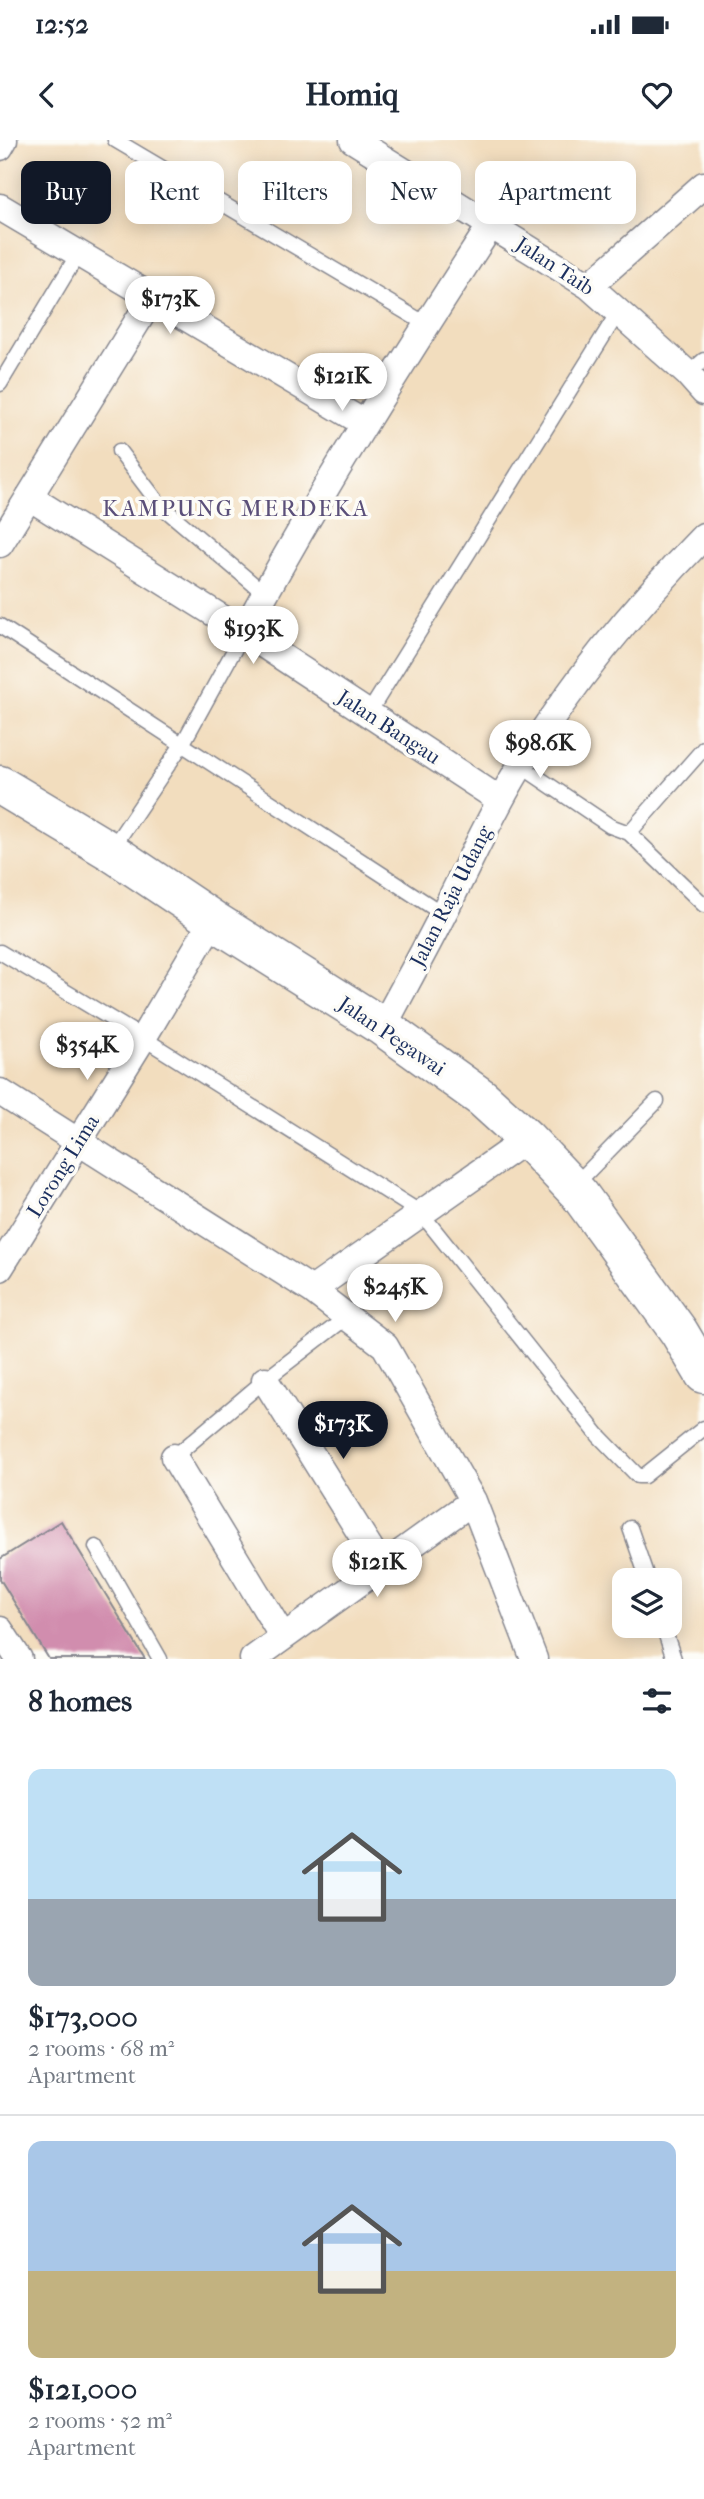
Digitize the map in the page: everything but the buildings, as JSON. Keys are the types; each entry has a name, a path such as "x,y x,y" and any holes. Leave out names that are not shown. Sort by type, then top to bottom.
{"street":[{"path":"0,147 4,140"},
{"name":"Jalan Taib","path":"353,140 589,286 699,375"},
{"path":"589,286 704,185"},
{"path":"0,207 364,423"},
{"path":"244,632 291,545 364,423 491,225"},
{"path":"0,544 152,298"},
{"name":"Jalan Bangau","path":"29,497 244,632 500,800"},
{"name":"Jalan Raja Udang","path":"383,1027 500,800 521,766 575,688 661,579 704,536"},
{"name":"Jalan Pegawai","path":"0,785 110,851 213,920 383,1027 482,1098 527,1139 573,1187 679,1332 704,1374"},
{"name":"Lorong Lima","path":"0,1268 213,920"},
{"path":"0,1092 312,1290 385,1346 473,1501 534,1659"},
{"path":"312,1290 527,1139"},
{"path":"265,1380 382,1566"},
{"path":"174,1457 283,1637"},
{"path":"253,1659 473,1501"},
{"path":"1,1636 19,1659"}],"lane":[{"path":"115,140 426,324"},
{"path":"0,384 78,254"},
{"path":"368,714 619,311"},
{"path":"119,451 160,505 265,594"},
{"path":"0,626 443,914"},
{"path":"110,851 183,743 244,632"},
{"path":"629,834 704,748"},
{"path":"521,766 610,826 629,834 704,905"},
{"path":"0,952 143,1038 421,1213 598,1435 631,1472 644,1476 704,1428"},
{"path":"573,1187 657,1101"},
{"path":"174,1457 265,1380 347,1317"},
{"path":"630,1528 644,1568"},
{"path":"96,1547 160,1659"},
{"path":"667,1638 674,1659"}],"district":[{"name":"KAMPUNG MERDEKA","path":"236,508"}]}
